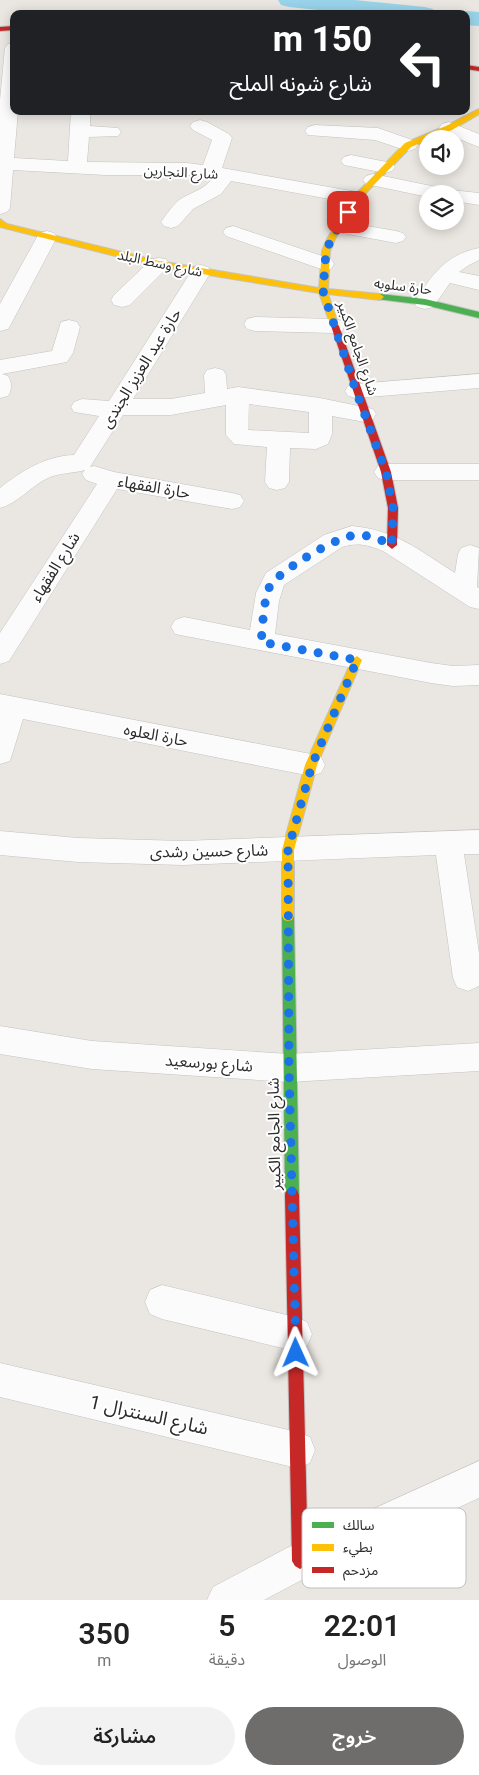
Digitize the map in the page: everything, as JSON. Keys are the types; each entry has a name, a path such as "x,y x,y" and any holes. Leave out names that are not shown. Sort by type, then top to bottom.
{"street":[{"path":"0,208 2,163 10,107"},
{"name":"شارع الجامع الكبير","path":"392,545 393,508 386,472 356,391 323,291 324,264 329,245 357,198 408,145 449,128 479,111"},
{"path":"76,167 81,115"},
{"path":"171,222 186,205 214,190 219,173 222,138 200,126"},
{"path":"449,128 479,141"},
{"path":"79,131 110,132"},
{"path":"315,131 378,134 408,145"},
{"path":"351,161 379,174 419,186"},
{"name":"شارع النجارين","path":"2,163 219,173 357,198"},
{"path":"464,197 479,199"},
{"name":"شارع وسط البلد","path":"0,222 4,226 159,264 323,291"},
{"path":"340,227 396,237"},
{"path":"233,232 324,264"},
{"path":"0,324 47,237"},
{"path":"425,302 458,261 479,254"},
{"path":"122,300 159,264"},
{"name":"حارة عبد العزيز الجندى","path":"81,463 201,272"},
{"path":"445,275 479,283"},
{"name":"حارة سلوبه","path":"323,291 425,302 479,315"},
{"path":"255,324 334,326"},
{"path":"0,367 59,357 62,354 69,327"},
{"path":"215,375 216,398"},
{"path":"0,381 0,391"},
{"path":"356,391 479,381"},
{"path":"82,407 171,407 238,395 365,414"},
{"path":"238,395 237,435 242,438 316,441 320,438 320,406"},
{"path":"277,482 279,440"},
{"path":"0,500 49,466 81,463"},
{"name":"حارة الفقهاء","path":"81,463 88,471 98,477 232,501"},
{"path":"386,472 479,472"},
{"name":"شارع الفقهاء","path":"0,654 111,480"},
{"path":"261,642 269,587 284,573 333,541 352,535 373,537 392,545 472,595"},
{"path":"470,554 472,595"},
{"path":"0,612 24,616"},
{"path":"184,627 438,674 479,675"},
{"name":"شارع الجامع الكبير","path":"300,1561 289,1068 288,850 312,765 357,660"},
{"path":"0,754 7,706"},
{"name":"حارة العلوه","path":"7,706 312,765"},
{"name":"شارع حسين رشدى","path":"0,843 78,850 183,853 479,842"},
{"path":"448,843 468,978"},
{"name":"شارع بورسعيد","path":"0,1040 92,1055 289,1068 479,1056"},
{"path":"162,1302 295,1334"},
{"name":"شارع السنترال 1","path":"0,1380 297,1450"},
{"path":"416,1508 479,1479"},
{"path":"226,1600 300,1561"}],"waterway":[{"path":"289,0 386,10"},
{"path":"470,18 479,19"}],"traffic: fast":[{"path":"380,297 425,302 479,315"},
{"path":"288,916 292,1195"}],"traffic: slow":[{"path":"335,326 323,291 326,251 331,239 357,198 408,145 449,128 479,111"},
{"path":"0,222 4,226 159,264 323,291 380,297"},
{"path":"288,916 288,850 311,765 357,660"}],"traffic: jam":[{"path":"0,29 10,28"},
{"path":"470,68 479,69"},
{"path":"335,326 386,472 393,508 392,545"},
{"path":"292,1195 300,1561"}],"route":[{"path":"296,1353 289,1068 288,850 312,765 357,660 261,642 269,587 284,573 333,541 352,535 373,537 392,545 393,508 386,472 356,391 323,291 326,252 331,239 348,212"}]}
